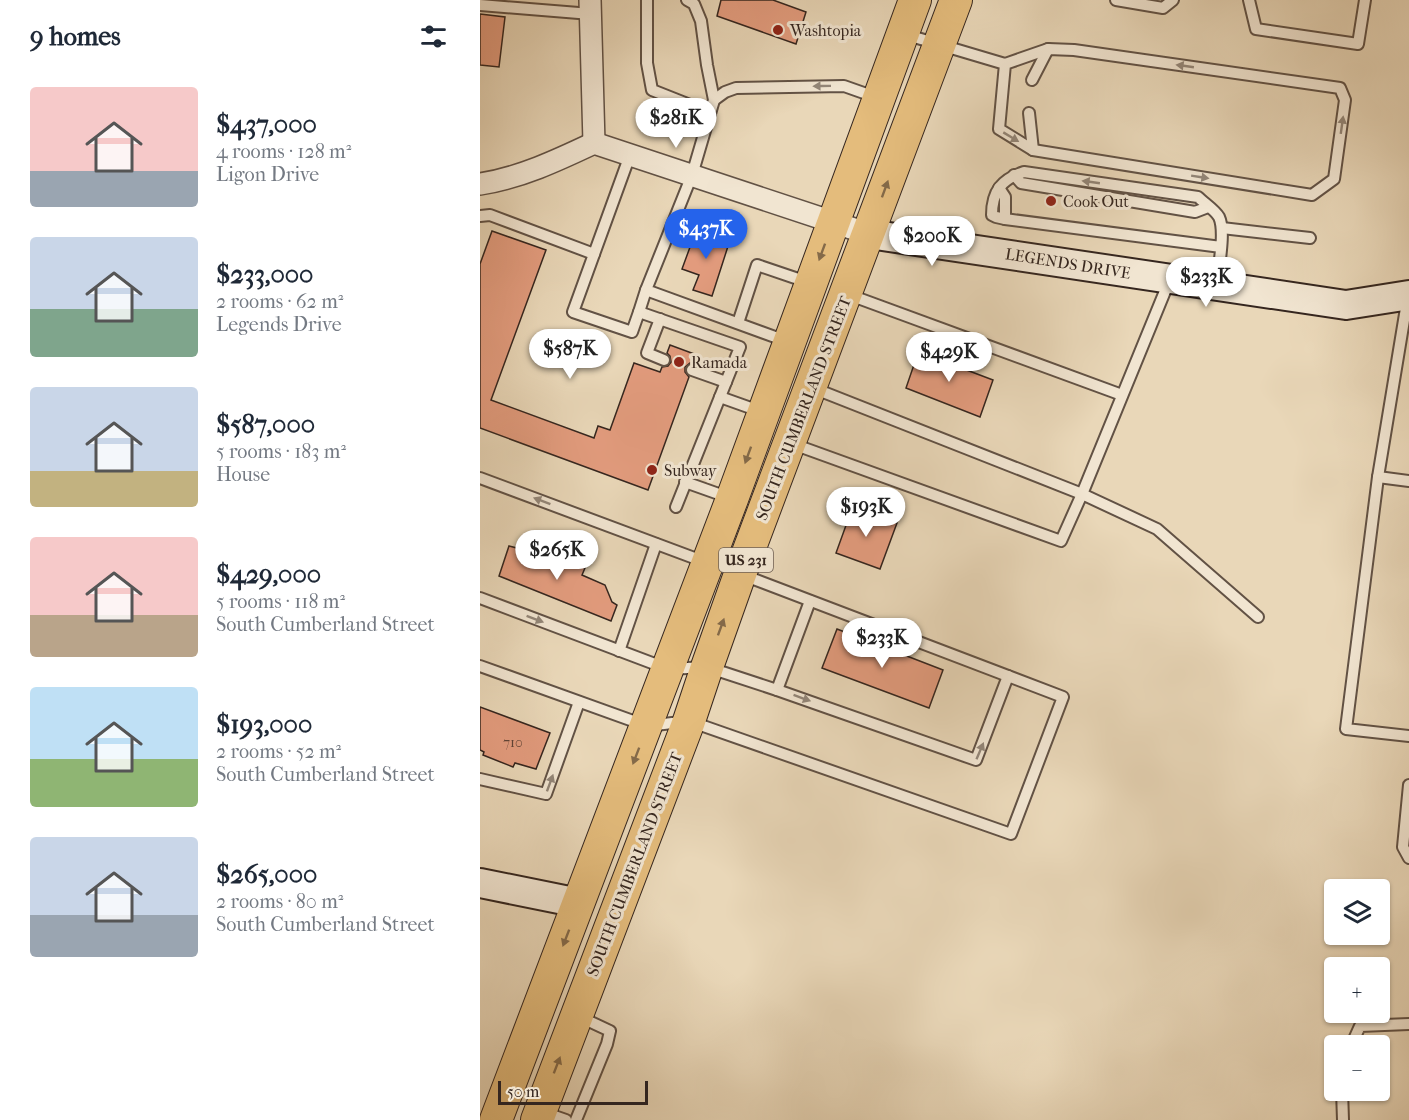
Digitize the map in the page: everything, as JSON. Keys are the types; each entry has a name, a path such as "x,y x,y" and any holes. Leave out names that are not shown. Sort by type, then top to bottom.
{"main road":[{"name":"SOUTH CUMBERLAND STREET","path":"548,1117 576,1015 689,721 706,667 724,569 732,499 915,0"},
{"name":"SOUTH CUMBERLAND STREET","path":"496,1120 668,669 790,443 956,0"}],"street":[{"path":"590,7 594,142"},
{"path":"480,184 545,165 594,142 868,234"},
{"name":"LEGENDS DRIVE","path":"868,234 1346,305 1409,293"},
{"path":"480,883 579,903"}],"lane":[{"path":"647,0 647,63 652,90 710,113"},
{"path":"630,154 573,312 632,332 646,290 692,175 714,100 701,21 694,4 687,0"},
{"path":"1116,0 1163,8 1173,0"},
{"path":"1249,0 1256,29 1358,44 1365,0"},
{"path":"480,5 590,7"},
{"path":"902,34 1005,64 1048,49 1074,50 1340,88 1345,100 1334,179 1312,195 1033,150 999,129 1005,64"},
{"path":"1032,80 1048,49"},
{"path":"714,100 736,88 825,86 844,86 878,98"},
{"path":"1029,113 1033,150"},
{"path":"1217,286 1221,247 1222,228 1218,215 1198,197 1024,172 1005,181 994,195 992,204 992,215 1005,219 1221,247"},
{"path":"480,216 490,215 594,254"},
{"path":"1222,228 1310,238"},
{"path":"738,323 757,266 811,283"},
{"path":"790,443 1061,541 1170,279"},
{"path":"646,290 789,342"},
{"path":"1409,293 1378,477 1346,729 1409,736"},
{"path":"847,294 1122,395"},
{"path":"639,312 740,347 676,507"},
{"path":"660,319 647,353 664,360"},
{"path":"692,370 726,382"},
{"path":"811,387 1082,494 1156,529 1258,617"},
{"path":"720,397 764,413"},
{"path":"1378,477 1409,481"},
{"path":"480,478 1063,697 1011,834 689,721 647,726 480,666"},
{"path":"685,482 732,499"},
{"path":"619,651 656,544"},
{"path":"480,598 668,669 706,667 976,760 1008,676"},
{"path":"777,690 810,601"},
{"path":"480,779 546,794 579,702"},
{"path":"1409,785 1403,847 1409,858"},
{"path":"576,1015 610,1031 607,1044 576,1120"},
{"path":"1356,1035 1360,1026 1409,1024"},
{"path":"1342,1101 1343,1120"}],"building":[{"name":"Washtopia","path":"721,0 773,0 806,12 796,44 717,16"},
{"path":"480,14 505,17 499,67 480,65"},
{"path":"697,228 730,240 712,296 693,290 699,275 682,269"},
{"name":"Ramada","path":"492,231 546,250 491,400 594,438 598,426 610,430 634,363 660,372 662,367 668,366 671,362 667,353 670,345 697,355 695,363 690,363 685,367 685,372 689,377 648,490 480,428 480,264"},
{"path":"919,350 993,380 980,417 906,388"},
{"path":"853,506 897,523 880,569 836,553"},
{"path":"509,546 521,549 522,546 568,566 572,563 585,568 582,575 605,585 612,602 617,605 611,621 499,576"},
{"path":"837,629 943,670 929,708 822,668"},
{"path":"480,707 550,733 536,769 515,763 513,767 483,755 484,752 480,750"}],"place":[{"name":"Washtopia","path":"778,30"},
{"name":"Cook Out","path":"1051,201"},
{"name":"Ramada","path":"679,362"},
{"name":"Subway","path":"652,470"}]}
